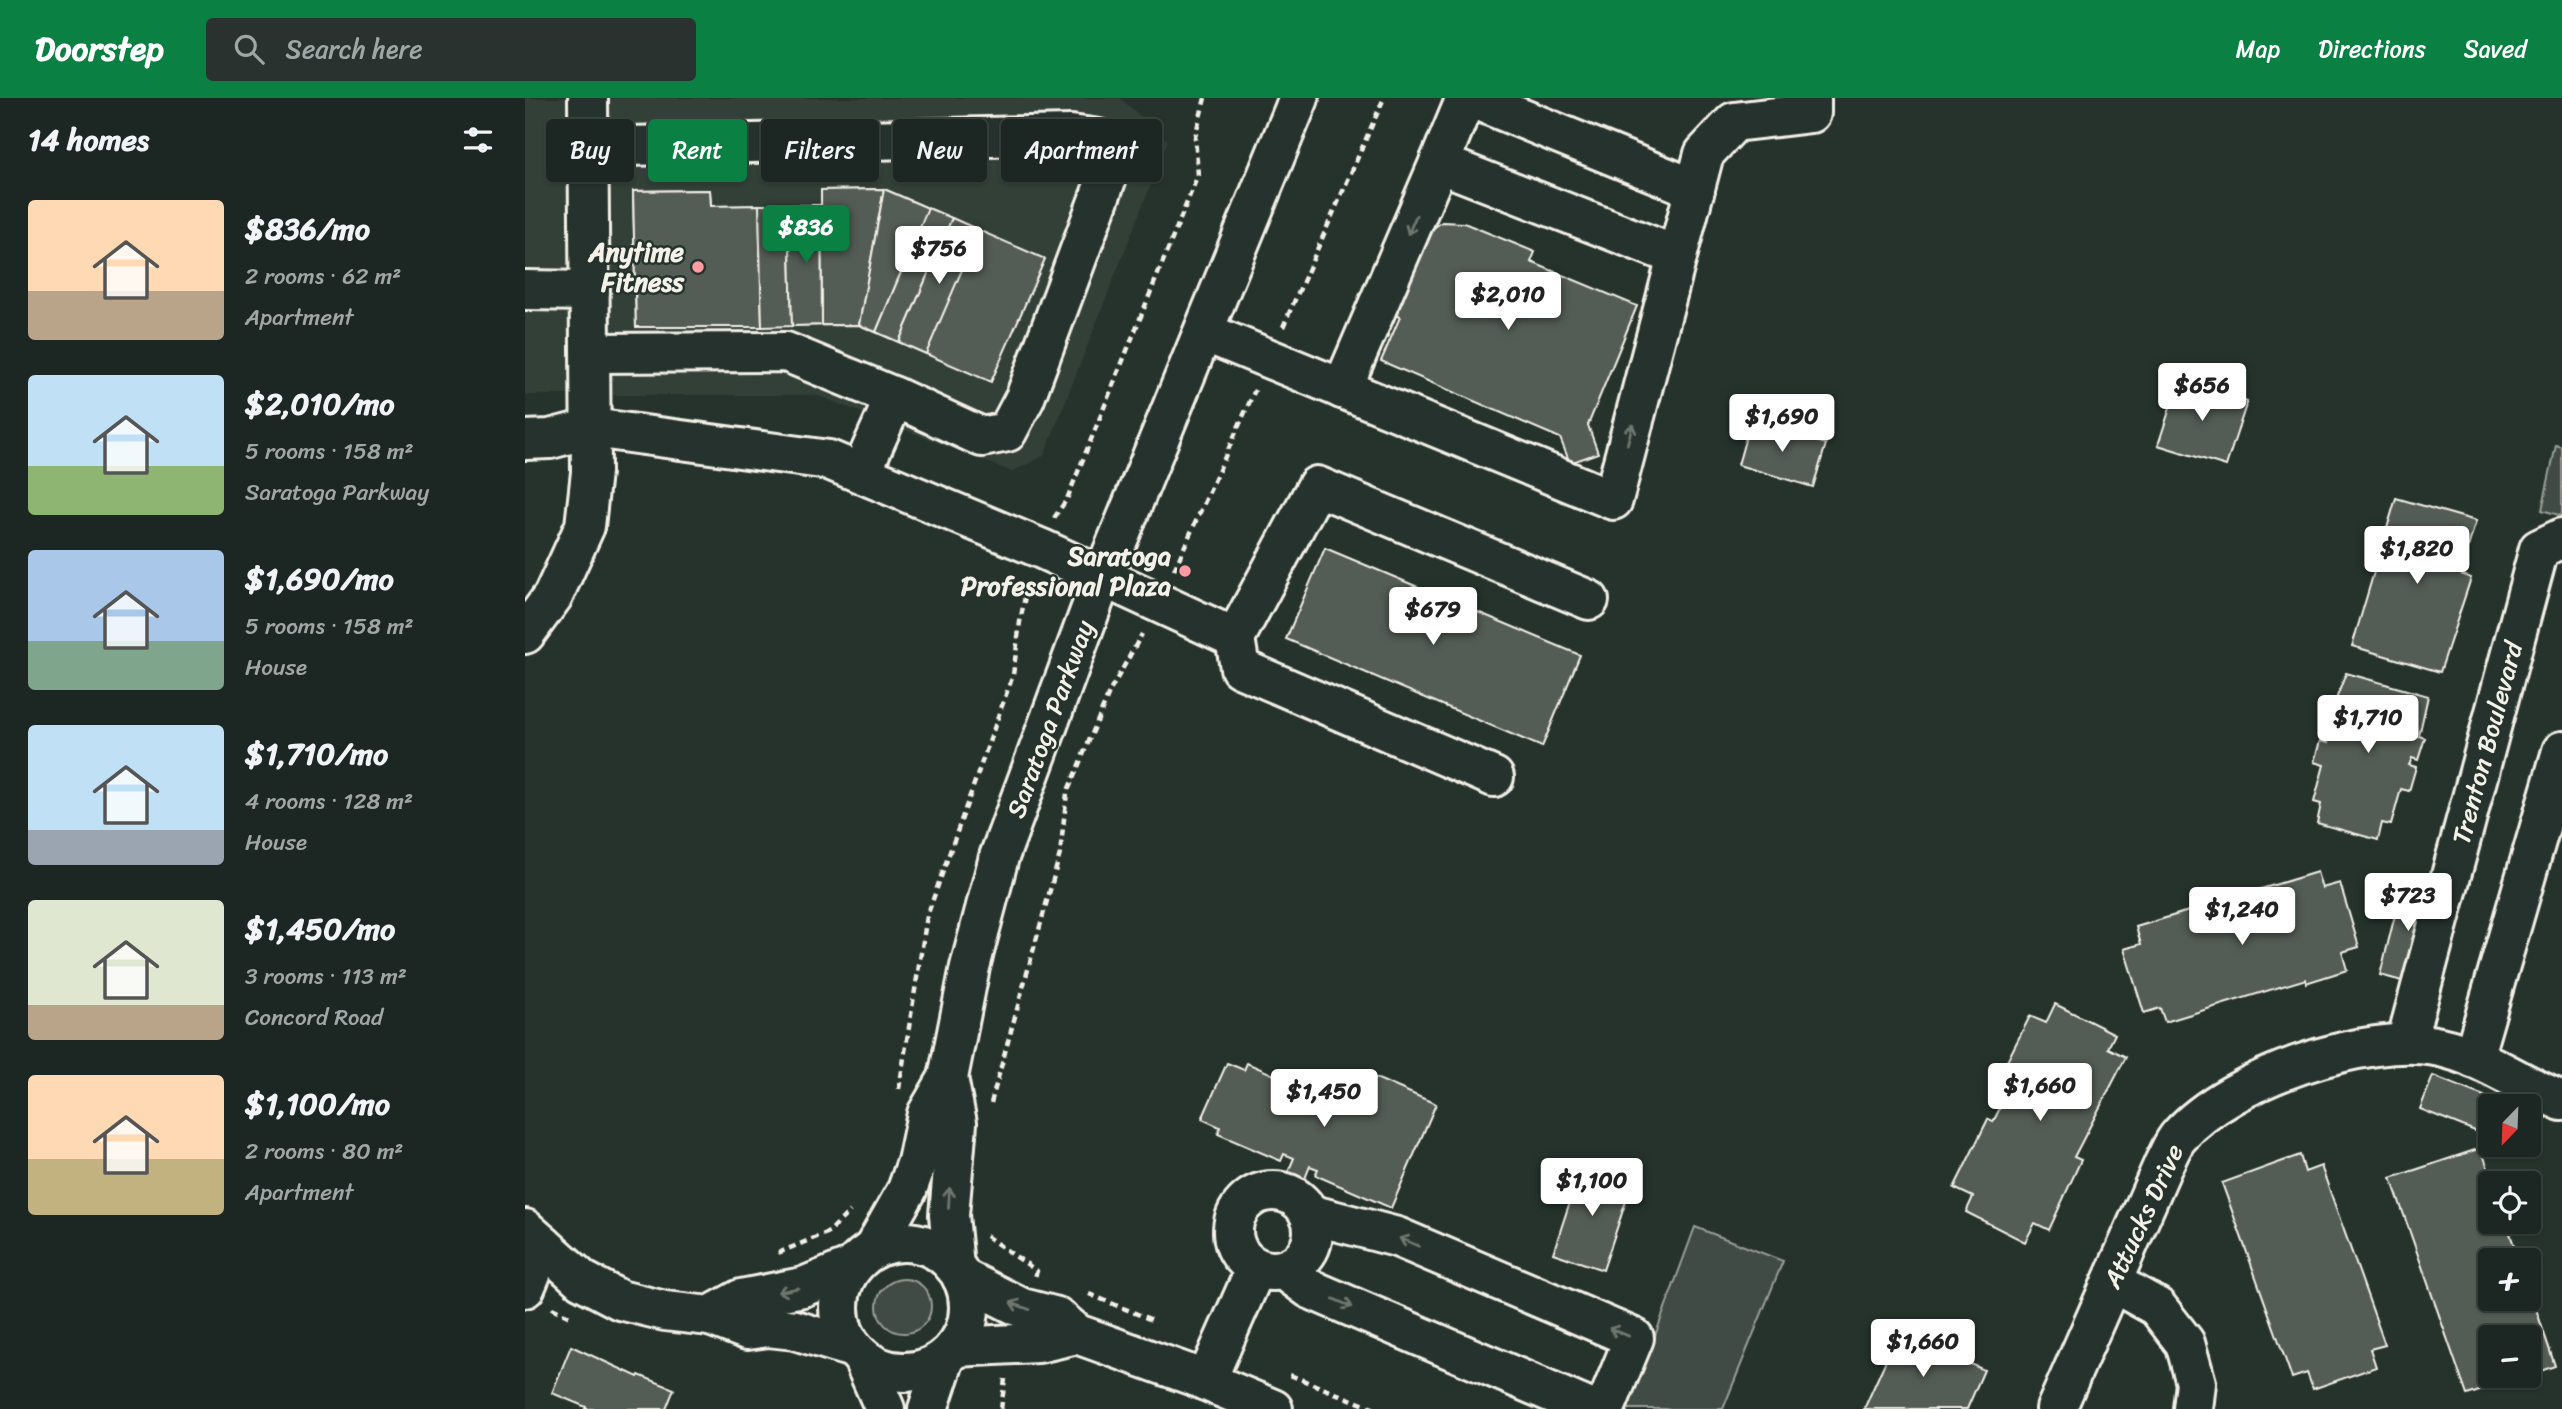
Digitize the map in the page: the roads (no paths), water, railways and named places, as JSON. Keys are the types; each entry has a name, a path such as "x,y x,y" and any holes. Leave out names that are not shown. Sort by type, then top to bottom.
{"street":[{"path":"588,98 588,119"},
{"name":"Saratoga Parkway","path":"863,1258 907,1190 917,1162 927,1114 949,1078 970,967 999,857 1104,576 1300,98"},
{"path":"1342,389 1469,98 1695,189"},
{"path":"1204,332 1612,500 1704,154 1734,122 1811,113 1811,98"},
{"path":"591,353 786,352 895,397 982,438 1007,432 1025,398 1116,153 1099,139 1071,135 634,146"},
{"path":"1439,163 1677,256"},
{"path":"525,634 553,596 585,526 593,428 589,182"},
{"path":"525,290 590,291"},
{"path":"861,473 895,397"},
{"path":"525,440 549,439 593,428 829,460 1104,576 1235,638"},
{"path":"1494,777 1240,668 1235,638 1317,486 1589,600"},
{"name":"Trenton Boulevard","path":"2406,1043 2539,549 2562,538"},
{"path":"2473,1058 2562,751"},
{"name":"Attucks Drive","path":"2056,1409 2178,1136 2200,1115 2236,1092 2319,1058 2368,1046 2406,1043 2441,1047 2473,1058 2536,1091 2562,1101"},
{"name":"Saratoga Parkway","path":"949,1078 957,1123 949,1215 958,1272"},
{"path":"1206,1381 1270,1269 1296,1264 1306,1254 1312,1241 1310,1214 1290,1195 1276,1191 1252,1197 1236,1215 1234,1240 1246,1261 1270,1269 1310,1289 1590,1409"},
{"path":"1310,1214 1397,1237 1634,1338 1605,1409"},
{"path":"534,1237 582,1280 620,1300 665,1311 710,1316 747,1330 768,1327 795,1330 858,1354 890,1371 904,1372 933,1366 950,1353 1038,1343 1077,1334"},
{"path":"525,1288 534,1237"},
{"path":"710,1316 741,1299 803,1287 903,1241 917,1243 932,1248 958,1272 1023,1308 1057,1317 1077,1334 1206,1381 1273,1409"},
{"path":"863,1258 844,1279 838,1307 845,1336 858,1354 885,1409"},
{"path":"928,1409 950,1353 963,1335 969,1306 958,1272"},
{"path":"2112,1282 2157,1307 2185,1343 2196,1383 2193,1409"}],"place":[{"name":"Anytime Fitness","path":"698,267"},
{"name":"Saratoga Professional Plaza","path":"1185,571"}]}
